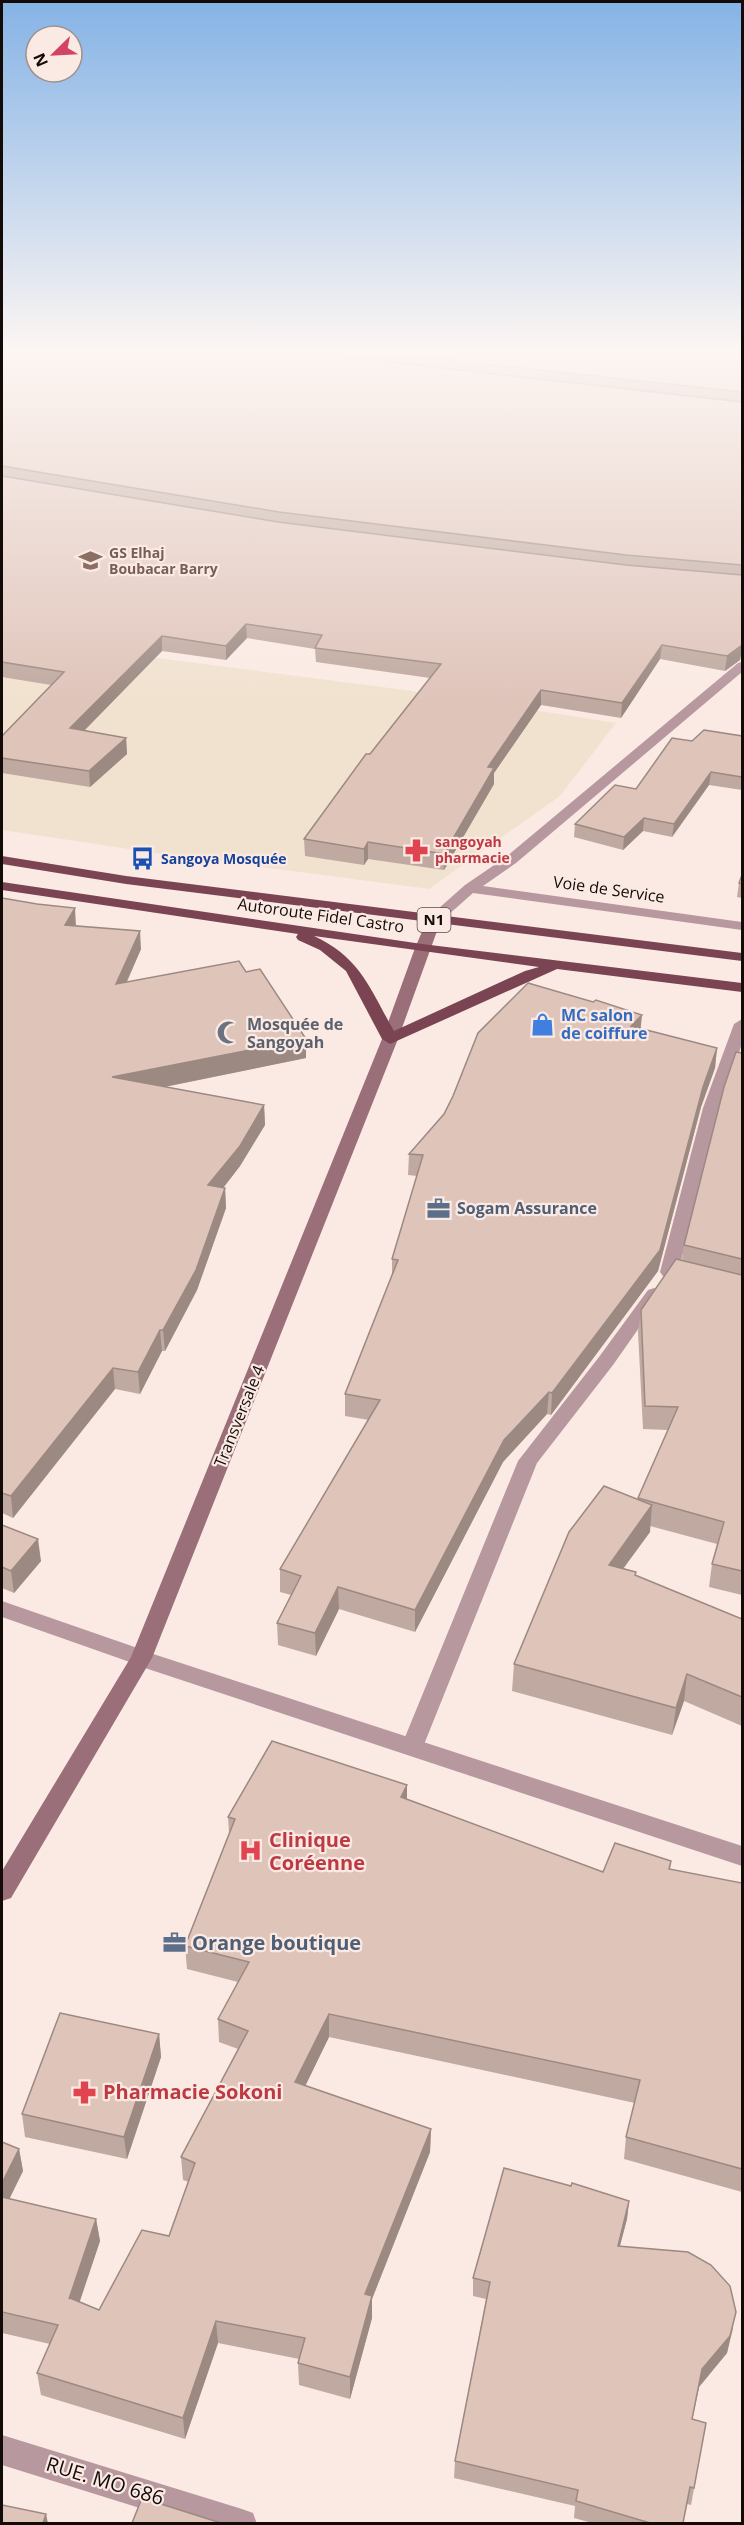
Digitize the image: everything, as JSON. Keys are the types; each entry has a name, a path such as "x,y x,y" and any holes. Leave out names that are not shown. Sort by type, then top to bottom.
{"highway":[{"name":"Autoroute Fidel Castro","path":"2,860 138,882 742,957"},
{"name":"Autoroute Fidel Castro","path":"2,886 422,948 742,988"},
{"path":"282,927 325,947 352,969 390,1040 530,974 562,966"}],"main road":[{"name":"Transversale 4","path":"2,1891 141,1658 390,1040 434,920"}],"street":[{"path":"434,920 470,888 511,860 742,666"},
{"name":"Voie de Service","path":"470,888 742,926"},
{"path":"412,1747 528,1461 606,1361 669,1272 711,1108 742,1024"},
{"path":"669,1272 701,1280"},
{"path":"2,1609 141,1658 742,1856"},
{"name":"RUE. MO 686","path":"2,2450 242,2523"}],"shaded area":[{"path":"34,642 405,690 616,723 560,796 429,889 149,852 2,830 2,671"}],"building":[{"path":"2,466 742,466 742,565 626,555 279,512"},
{"path":"2,476 278,522 626,565 742,575 742,645 727,656 662,645 622,703 541,690 488,767 494,768 444,854 368,842 364,849 304,839 366,754 370,754 441,664 315,648 322,635 246,624 226,646 162,636 70,728 126,738 89,771 2,758 2,736 64,672 2,662"},
{"path":"704,730 742,736 742,777 711,772 674,824 644,818 624,837 575,824 615,785 636,789 672,738 692,741"},
{"path":"2,898 75,908 65,925 140,931 116,984 239,961 246,972 260,969 306,1039 112,1077 264,1105 240,1146 208,1185 225,1188 196,1270 138,1372 113,1368 11,1496 2,1493"},
{"path":"528,983 593,1002 596,1000 642,1015 631,1026 717,1048 703,1087 660,1250 552,1393 549,1392 504,1440 415,1610 338,1587 315,1633 277,1623 301,1576 280,1569 380,1400 345,1394 398,1260 392,1259 423,1155 409,1154 444,1114 478,1033"},
{"path":"736,1052 742,1053 742,1259 684,1245 724,1087"},
{"path":"676,1259 742,1275 742,1571 712,1564 724,1522 638,1498 678,1407 645,1406 641,1310"},
{"path":"604,1486 652,1505 609,1565 636,1572 635,1575 742,1619 742,1697 687,1674 676,1708 514,1664 569,1532"},
{"path":"2,1525 38,1539 11,1571 2,1567"},
{"path":"272,1741 407,1785 401,1797 603,1872 615,1843 671,1861 669,1869 742,1883 742,2169 626,2137 640,2080 329,2014 295,2082 431,2129 365,2294 372,2296 350,2377 298,2363 305,2338 216,2321 183,2418 37,2373 58,2325 2,2312 2,2197 96,2219 69,2299 99,2310 142,2230 169,2236 195,2163 181,2157 248,2031 218,2019 249,1962 185,1946 235,1819 228,1817"},
{"path":"60,2013 159,2034 124,2137 22,2114"},
{"path":"2,2142 19,2149 2,2183"},
{"path":"504,2168 571,2186 572,2183 629,2201 618,2246 688,2252 711,2265 730,2286 736,2312 730,2336 702,2369 692,2419 706,2423 694,2488 690,2487 683,2523 650,2523 576,2501 578,2490 455,2461 490,2282 473,2278"},
{"path":"142,2498 221,2523 132,2523"},
{"path":"2,2505 46,2514 43,2523 2,2523"}],"place":[{"name":"GS Elhaj Boubacar Barry","path":"91,561"},
{"name":"sangoyah pharmacie","path":"417,850"},
{"name":"Sangoya Mosquée","path":"143,859"},
{"name":"MC salon de coiffure","path":"543,1024"},
{"name":"Mosquée de Sangoyah","path":"229,1033"},
{"name":"Sogam Assurance","path":"439,1208"},
{"name":"Clinique Coréenne","path":"251,1851"},
{"name":"Orange boutique","path":"174,1943"},
{"name":"Pharmacie Sokoni","path":"85,2092"}]}
